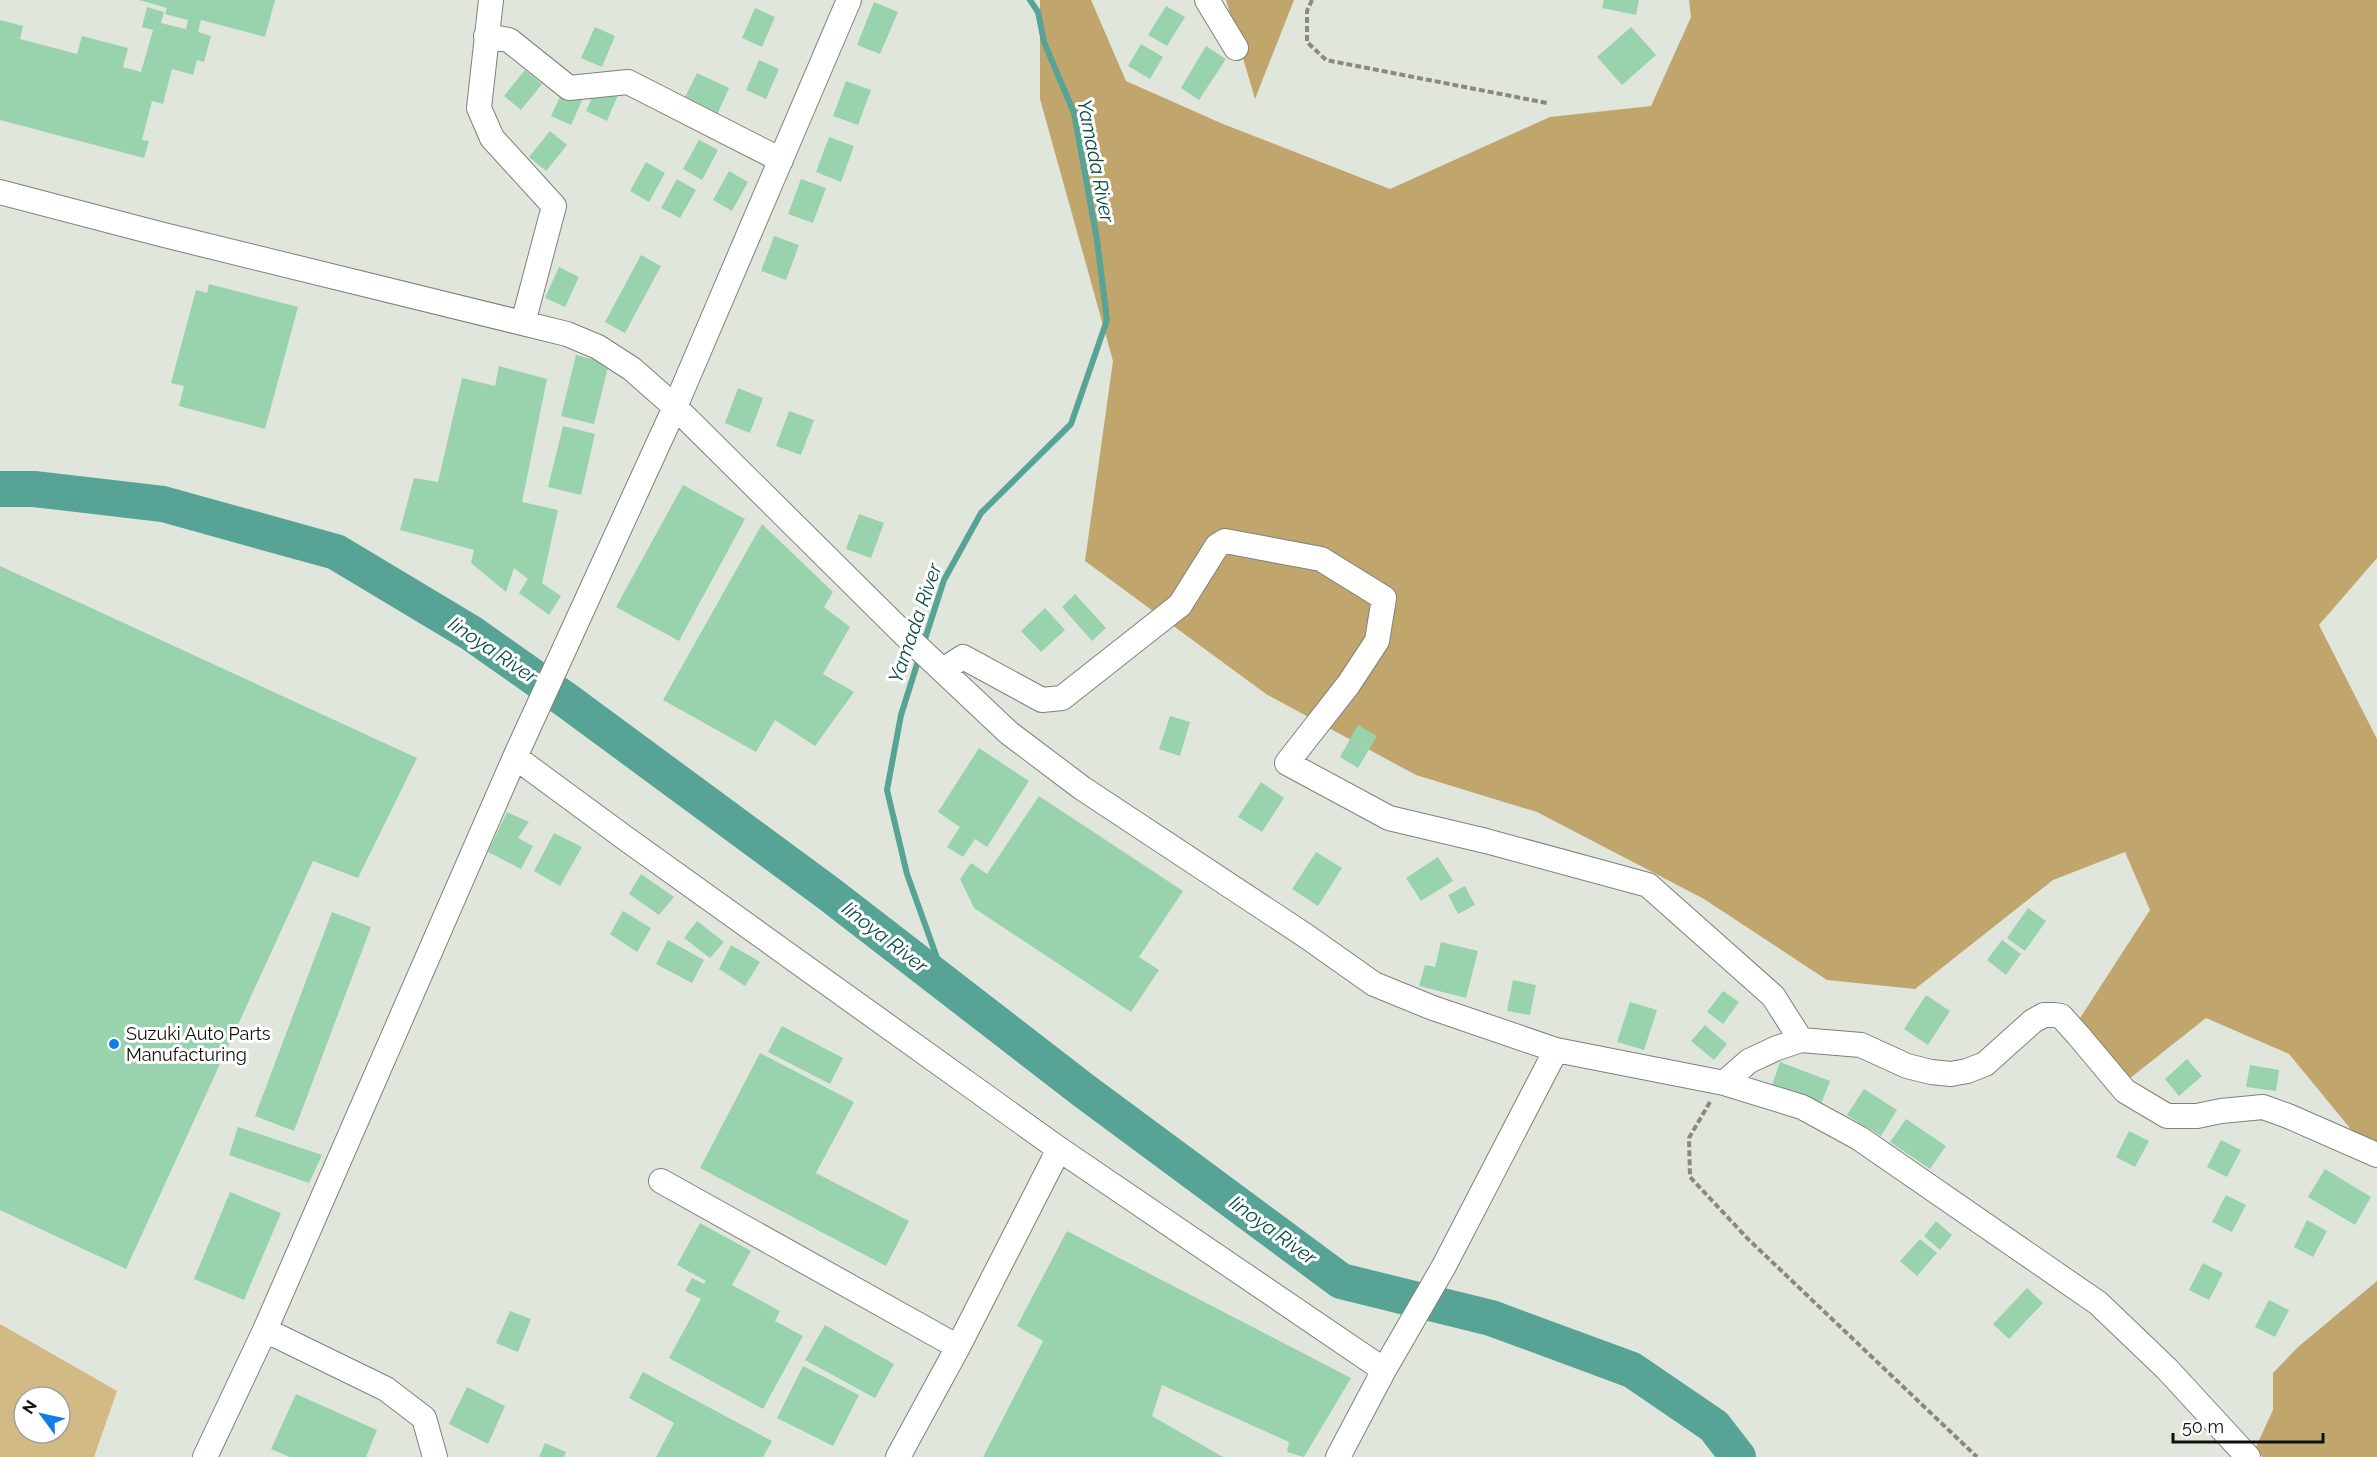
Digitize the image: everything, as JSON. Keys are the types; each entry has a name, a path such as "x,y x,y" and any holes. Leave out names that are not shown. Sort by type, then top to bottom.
{"street":[{"path":"491,0 479,108 492,138 554,206 523,323"},
{"path":"205,1457 265,1330 515,758 675,406 849,0"},
{"path":"1207,0 1236,48"},
{"path":"486,36 509,40 569,88 628,82 781,160"},
{"path":"0,192 160,234 567,334 598,347 632,369 675,406 905,635 1009,733 1082,788 1306,936 1374,984 1432,1008 1556,1050 1724,1083 1802,1107 1859,1138 2098,1303 2167,1369 2248,1457"},
{"path":"939,666 963,657 1042,700 1062,698 1180,605 1217,546 1225,541 1321,559 1384,598 1377,640 1348,686 1287,763 1389,818 1486,841 1648,885 1773,996 1801,1040"},
{"path":"515,758 1059,1149 1389,1361"},
{"path":"1724,1083 1749,1061 1801,1040 1861,1045 1908,1066 1951,1074 1967,1071 1986,1064 2033,1021 2044,1015 2054,1015 2061,1016 2125,1091 2167,1116 2197,1116 2220,1111 2263,1107 2377,1155"},
{"path":"1338,1457 1389,1361 1444,1266 1556,1050"},
{"path":"898,1457 958,1347 1059,1149"},
{"path":"661,1181 958,1347"},
{"path":"265,1330 386,1389 405,1403 424,1418 435,1457"}],"path":[{"path":"1312,0 1307,11 1307,42 1326,60 1547,103"},
{"path":"1724,1083 1712,1097 1689,1138 1690,1177 1748,1239 1977,1457"}],"shaded area":[{"path":"1040,0 1091,0 1126,81 1223,124 1390,189 1550,117 1651,106 1691,17 1689,0 2377,0 2377,558 2319,625 2377,739 2377,1161 2289,1054 2206,1018 2129,1079 2080,1018 2150,910 2125,852 2053,880 1915,989 1827,980 1704,899 1537,812 1416,775 1266,694 1085,561 1113,361 1040,99"},
{"path":"1226,0 1294,0 1255,99"},
{"path":"2377,1281 2377,1457 2263,1457 2255,1449 2273,1410 2273,1373 2298,1347"},
{"path":"0,1324 117,1391 94,1457 0,1457"}],"building":[{"path":"139,0 275,0 265,37 201,20 198,32 211,36 204,62 197,60 193,75 172,69 163,104 152,101 142,140 149,141 144,158 0,120 0,20 23,26 20,39 77,54 82,36 128,48 123,67 141,72 153,30 142,27 147,7 164,12 161,23 186,29 188,20 165,14 167,8"},
{"path":"1604,0 1639,0 1636,15 1602,8"},
{"path":"874,2 898,12 880,54 857,45"},
{"path":"1166,6 1185,17 1167,46 1148,35"},
{"path":"755,8 775,17 762,47 742,38"},
{"path":"595,27 615,36 602,67 581,58"},
{"path":"1631,27 1656,55 1622,85 1597,57"},
{"path":"1141,44 1163,57 1150,79 1128,66"},
{"path":"1206,46 1226,59 1199,100 1181,88"},
{"path":"759,60 779,69 766,99 746,90"},
{"path":"525,70 542,84 521,110 504,96"},
{"path":"697,73 729,88 716,117 683,101"},
{"path":"600,81 620,90 607,121 586,111"},
{"path":"846,81 871,90 858,125 833,116"},
{"path":"565,86 585,94 571,125 551,116"},
{"path":"550,131 567,145 546,171 529,157"},
{"path":"829,137 854,146 841,182 816,172"},
{"path":"699,140 718,150 702,180 683,169"},
{"path":"646,162 665,173 649,202 630,191"},
{"path":"729,171 748,182 732,211 713,200"},
{"path":"677,179 696,190 680,218 661,208"},
{"path":"801,179 826,188 813,223 788,214"},
{"path":"774,236 799,245 786,280 761,271"},
{"path":"641,255 661,266 625,333 605,322"},
{"path":"559,267 579,277 565,307 545,298"},
{"path":"209,284 298,307 265,429 179,406 184,386 171,383 196,290 207,293"},
{"path":"576,355 609,363 594,424 561,416"},
{"path":"499,366 547,379 522,502 558,510 542,583 561,596 549,615 519,593 528,579 514,568 506,592 471,563 474,550 400,530 414,478 438,482 462,378 495,386"},
{"path":"738,388 763,398 750,433 725,423"},
{"path":"789,411 814,420 801,455 776,446"},
{"path":"563,426 595,434 581,495 548,487"},
{"path":"683,485 745,519 679,641 616,607"},
{"path":"859,514 884,523 871,558 846,549"},
{"path":"762,524 833,592 824,607 850,627 823,674 854,692 815,746 775,720 756,752 663,700"},
{"name":"Suzuki Auto Parts Manufacturing","path":"0,566 417,758 358,878 313,861 126,1269 0,1210"},
{"path":"1075,594 1106,628 1092,641 1062,607"},
{"path":"1045,608 1065,630 1041,652 1021,631"},
{"path":"1170,716 1190,722 1180,756 1159,749"},
{"path":"1358,725 1377,736 1358,768 1340,757"},
{"path":"979,748 1029,781 987,847 975,839 963,857 947,847 960,827 938,812"},
{"path":"1261,782 1284,798 1262,832 1238,817"},
{"path":"1039,796 1183,891 1139,957 1159,970 1131,1012 974,908 960,879 971,863 987,874"},
{"path":"507,812 529,822 518,838 533,846 521,869 488,852"},
{"path":"554,833 582,847 560,886 534,871"},
{"path":"1316,852 1342,868 1318,906 1292,889"},
{"path":"1438,857 1453,881 1421,901 1406,878"},
{"path":"641,874 674,897 659,915 629,894"},
{"path":"1465,886 1475,905 1458,914 1448,895"},
{"path":"2028,908 2046,921 2025,951 2007,938"},
{"path":"623,911 651,928 637,952 610,934"},
{"path":"332,912 371,927 294,1131 255,1116"},
{"path":"697,921 724,942 710,958 684,938"},
{"path":"668,940 704,960 692,983 656,964"},
{"path":"2002,940 2021,954 2006,975 1987,960"},
{"path":"1441,942 1478,951 1466,998 1419,986 1425,965 1435,967"},
{"path":"731,945 760,962 745,986 719,969"},
{"path":"1513,980 1536,985 1530,1015 1507,1011"},
{"path":"1723,991 1739,1002 1723,1024 1707,1012"},
{"path":"1926,995 1950,1011 1928,1045 1904,1029"},
{"path":"1630,1002 1657,1010 1644,1050 1617,1042"},
{"path":"1705,1025 1727,1044 1714,1060 1691,1041"},
{"path":"782,1026 843,1058 830,1084 768,1052"},
{"path":"760,1053 854,1102 816,1173 909,1221 886,1266 700,1168"},
{"path":"2187,1059 2202,1076 2179,1096 2165,1079"},
{"path":"1780,1062 1830,1081 1821,1104 1772,1085"},
{"path":"2250,1065 2279,1070 2276,1091 2246,1087"},
{"path":"1864,1089 1897,1110 1881,1136 1847,1115"},
{"path":"1906,1119 1946,1146 1930,1169 1890,1142"},
{"path":"238,1127 322,1155 309,1183 229,1155"},
{"path":"2129,1131 2149,1141 2135,1167 2116,1157"},
{"path":"2221,1140 2241,1150 2227,1177 2207,1167"},
{"path":"2325,1169 2371,1197 2355,1225 2308,1197"},
{"path":"230,1192 281,1213 244,1300 194,1279"},
{"path":"2226,1195 2246,1205 2232,1232 2212,1222"},
{"path":"2307,1220 2327,1231 2313,1257 2294,1247"},
{"path":"1936,1221 1952,1235 1940,1250 1924,1236"},
{"path":"700,1223 751,1251 732,1285 780,1311 775,1321 803,1336 763,1409 669,1358 701,1299 685,1291 692,1278 704,1284 706,1281 677,1265"},
{"path":"1067,1231 1351,1378 1304,1457 1287,1452 1289,1442 1162,1385 1152,1416 1223,1457 983,1457 1043,1341 1017,1326"},
{"path":"1920,1239 1937,1253 1917,1276 1900,1261"},
{"path":"2203,1263 2223,1273 2209,1300 2189,1290"},
{"path":"2027,1288 2043,1303 2009,1339 1993,1324"},
{"path":"2269,1300 2289,1310 2275,1337 2255,1327"},
{"path":"510,1311 531,1319 518,1352 496,1343"},
{"path":"825,1325 894,1364 875,1398 805,1360"},
{"path":"803,1366 859,1395 833,1446 777,1418"},
{"path":"643,1372 772,1441 763,1457 656,1457 674,1423 629,1398"},
{"path":"467,1387 505,1406 488,1444 449,1424"},
{"path":"296,1394 377,1430 366,1457 290,1457 271,1449"},
{"path":"545,1443 566,1452 564,1457 539,1457"}],"waterway":[{"name":"Yamada River","path":"923,645 944,580 981,513 1071,424 1107,320 1097,240 1074,113 1044,42 1038,12 1030,0"},
{"name":"Iinoya River","path":"0,489 34,489 163,504 336,552 471,633 566,700 828,893 1083,1090 1341,1281 1491,1318 1632,1370 1714,1426 1738,1457"},
{"name":"Yamada River","path":"919,658 901,715 887,790 907,874 946,983"}],"place":[{"name":"Suzuki Auto Parts Manufacturing","path":"114,1044"}]}
